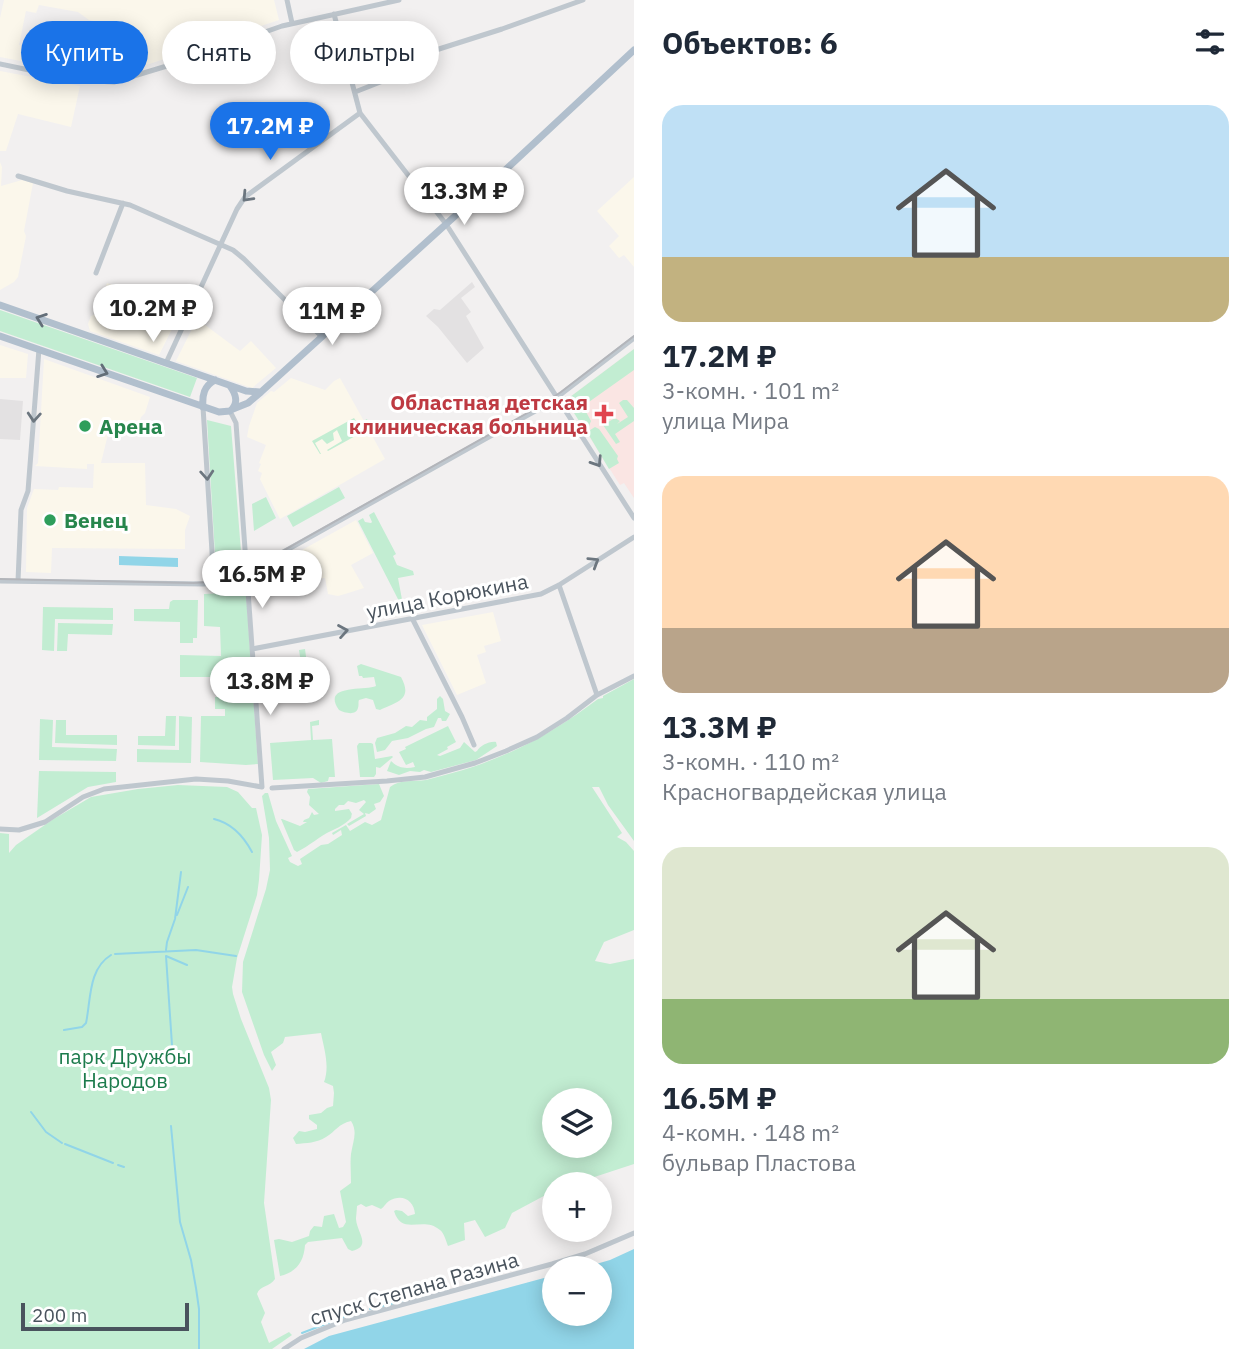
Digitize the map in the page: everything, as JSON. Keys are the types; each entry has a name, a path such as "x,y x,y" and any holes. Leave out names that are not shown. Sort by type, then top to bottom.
{"main road":[{"path":"0,336 219,412 248,403 634,50"},
{"path":"0,305 230,386 261,393"},
{"path":"203,407 204,390 215,380"},
{"path":"230,386 236,402 232,410"}],"street":[{"path":"287,0 292,21"},
{"path":"301,21 399,0"},
{"path":"355,92 393,77 410,74 422,60 439,49 583,0"},
{"path":"334,14 360,113 446,224 634,518"},
{"path":"0,64 77,80 114,82 290,24"},
{"path":"166,363 237,209 249,193 360,113"},
{"path":"18,176 67,191 131,205 233,250 322,337"},
{"path":"96,273 124,203"},
{"path":"0,581 225,582 247,573 556,398 634,338"},
{"path":"18,581 21,510 28,491 39,349"},
{"path":"203,407 214,584"},
{"path":"0,829 19,830 45,821 83,797 104,789 196,779 262,787 236,423 232,410"},
{"name":"улица Корюкина","path":"252,649 541,594 634,537"},
{"path":"559,585 597,695"},
{"path":"412,618 474,745"},
{"path":"272,788 425,777 475,763 548,730 597,695 634,676"},
{"name":"спуск Степана Разина","path":"284,1349 301,1338 345,1320 526,1272 585,1254 634,1233"}],"shaded area":[{"path":"4,0 274,0 279,20 162,21 162,60 148,64 148,21 94,21 78,12 39,5 36,13 26,11 24,21 21,21 21,61 0,57 0,18"},
{"path":"0,71 21,75 21,84 80,86 71,127 18,114 6,151 0,151"},
{"path":"0,162 1,186 22,180 33,183 18,277 0,290"},
{"path":"634,177 634,267 624,255 619,258 609,246 619,236 597,211"},
{"path":"472,282 475,287 461,298 471,312 466,316 484,348 467,363 426,316 434,309 440,310"},
{"path":"107,283 182,309 159,355 90,331 88,324 91,316 96,314"},
{"path":"197,319 240,351 251,341 276,368 252,388 176,361"},
{"path":"0,345 28,354 26,378 0,378"},
{"name":"Областная детская клиническая больница","path":"634,349 634,498 624,483 620,485 566,400"},
{"path":"44,359 150,397 135,435 109,430 101,463 145,463 146,505 176,509 190,516 185,530 185,549 52,548 51,573 26,572 27,508 34,489 93,488 94,464 87,464 87,469 35,466 38,463"},
{"path":"291,378 325,390 340,378 385,459 280,519 260,479 262,473 258,471 266,445 247,437 257,403"},
{"path":"0,399 23,401 20,440 0,439"},
{"path":"356,520 373,553 351,565 364,588 338,596 328,594 325,578 309,580 302,550"},
{"path":"493,612 501,641 484,646 486,652 477,655 486,683 457,695 422,625"}],"green space":[{"path":"0,310 197,378 190,397 0,331"},
{"path":"634,349 634,370 586,404 585,410 591,421 584,429 566,400"},
{"path":"627,400 634,408 634,421 615,434 620,442 616,444 603,425 615,418 620,421 617,424 628,417 619,403"},
{"path":"354,418 358,424 367,419 370,428 328,451 342,441 337,430 333,433 334,440 327,444 322,439 315,443 320,454 312,441"},
{"path":"207,420 231,426 242,564 216,571"},
{"path":"595,427 618,456 619,463 609,469 587,432"},
{"path":"339,487 345,498 293,527 287,516"},
{"path":"266,497 276,518 254,531 252,504"},
{"path":"374,512 396,554 393,556 397,565 413,571 414,575 398,578 403,605 358,521 363,518 365,522 371,523 369,515"},
{"path":"246,592 258,764 200,762 201,716 225,716 225,709 215,709 215,697 222,697 222,689 214,689 213,677 180,677 180,655 221,656 220,627 204,626 204,594"},
{"path":"173,600 198,600 197,638 193,638 193,643 180,643 180,622 134,621 134,609 169,609"},
{"path":"43,607 113,608 113,620 55,619 54,651 42,650"},
{"path":"58,623 113,624 112,635 68,634 67,651 57,651"},
{"path":"305,649 308,672 298,673 294,683 285,684 284,679 268,680 266,686 265,676 278,674 277,668 291,665 292,671 302,669 299,650"},
{"path":"361,664 401,677 405,690 402,699 380,710 376,709 373,700 366,698 359,700 357,711 353,713 339,710 335,702 340,692 376,686 374,677 359,676 357,666"},
{"path":"634,679 634,841 608,805 599,787 592,787 622,833 617,837 634,851 634,930 604,942 595,961 610,964 634,959 634,1164 610,1172 542,1172 542,1197 512,1213 505,1228 485,1237 475,1220 464,1223 465,1240 448,1246 443,1233 433,1226 402,1223 398,1219 394,1211 396,1210 408,1216 415,1214 406,1199 394,1199 381,1209 361,1204 357,1206 356,1218 362,1238 358,1249 348,1249 342,1238 308,1242 298,1265 291,1272 280,1276 274,1240 292,1242 309,1236 314,1226 322,1227 324,1216 334,1214 339,1228 346,1222 340,1191 351,1183 355,1133 351,1121 323,1139 296,1144 293,1138 299,1131 317,1129 309,1115 321,1113 333,1106 333,1086 324,1082 326,1064 321,1033 285,1037 283,1043 271,1052 276,1065 272,1071 242,992 243,962 270,870 269,838 262,796 268,793 276,821 292,856 288,858 298,866 302,864 300,859 342,835 341,830 333,835 332,833 346,825 350,831 365,822 372,825 381,820 390,787 394,784 436,778 499,757 550,731"},
{"path":"440,696 445,711 450,714 446,721 438,718 434,727 408,738 392,741 385,750 377,752 377,738 395,733 406,726 412,727 420,720 427,721 427,717 437,709 437,699"},
{"path":"166,716 176,716 175,746 138,745 138,736 165,736"},
{"path":"179,716 192,717 191,763 137,762 137,749 179,750"},
{"path":"40,719 53,720 52,747 117,749 116,761 39,760"},
{"path":"56,720 66,720 66,735 117,735 117,745 55,743"},
{"path":"319,720 319,725 312,726 313,740 332,739 335,777 329,777 328,781 321,783 313,778 273,780 270,743 311,740 310,722"},
{"path":"448,726 456,742 437,755 460,748 464,742 475,752 491,742 496,742 497,746 476,760 431,772 410,771 399,775 387,771 391,761 402,767 415,767 413,762 406,765 399,752"},
{"path":"359,743 373,744 375,759 393,757 380,768 376,767 374,777 360,777"},
{"path":"39,771 116,772 116,782 88,787 37,818"},
{"path":"379,784 384,796 380,802 374,804 376,809 369,814 365,813 366,816 349,826 347,824 364,814 359,810 366,802 348,801 339,805 335,811 349,809 351,819 301,850 294,850 281,819 300,826 307,822 303,822 312,812 314,815 319,814 309,805 308,789"},
{"name":"парк Дружбы Народов","path":"178,785 227,787 238,792 252,808 256,808 262,835 257,895 237,958 232,987 271,1100 264,1203 275,1279 257,1294 265,1313 261,1322 269,1343 289,1332 292,1335 272,1349 0,1349 0,833 9,834 9,853 52,820 91,797"}],"water":[{"path":"119,556 178,558 178,567 119,565"},
{"path":"634,1249 634,1349 304,1349 329,1336 542,1279 542,1326 612,1326 612,1259"}],"waterway":[{"path":"214,819 236,831 252,852"},
{"path":"166,950 175,919 181,872"},
{"path":"177,915 188,887"},
{"path":"115,954 196,950 236,956"},
{"path":"64,1030 82,1027 86,1023 94,977 98,968 111,955"},
{"path":"172,1045 166,956 187,965"},
{"path":"31,1112 46,1132 62,1143"},
{"path":"171,1126 180,1222 191,1260 199,1309 199,1349"},
{"path":"65,1144 113,1163"},
{"path":"118,1165 124,1167"},
{"path":"370,1309 404,1301"},
{"path":"302,1333 344,1317"}],"tram line":[{"path":"0,579 193,583 221,580 240,574 538,407 634,336"}],"place":[{"name":"Областная детская клиническая больница","path":"604,414"},
{"name":"Арена","path":"85,426"},
{"name":"Венец","path":"50,520"}]}
